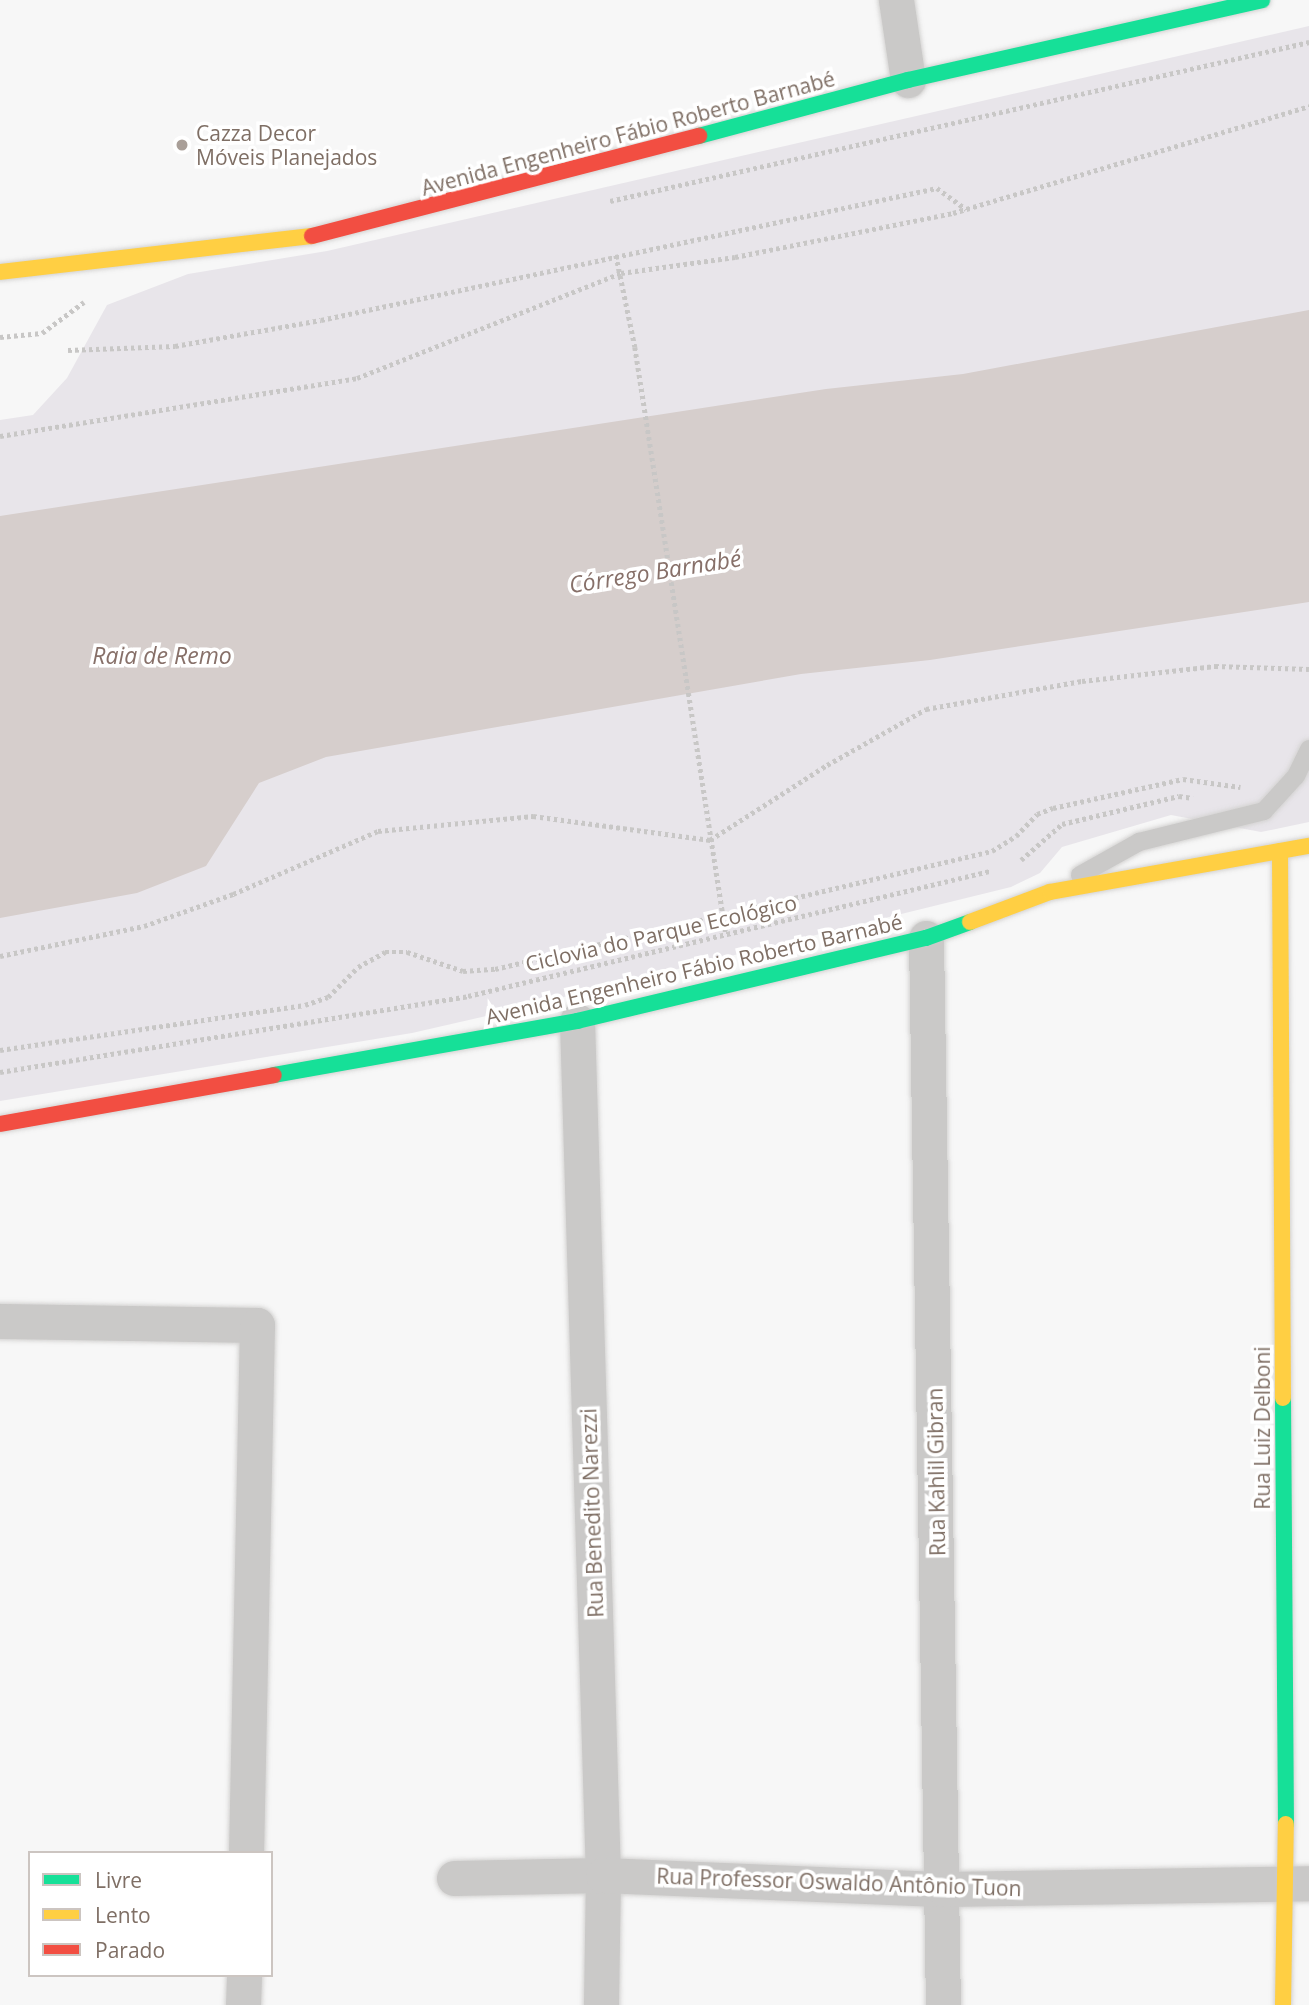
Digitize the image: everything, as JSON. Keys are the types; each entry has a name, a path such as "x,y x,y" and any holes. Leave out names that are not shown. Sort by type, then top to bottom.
{"main road":[{"name":"Avenida Engenheiro Fábio Roberto Barnabé","path":"0,272 329,234 908,80 1204,7 1262,0"},
{"name":"Avenida Engenheiro Fábio Roberto Barnabé","path":"0,1124 577,1021 926,938 1050,892 1309,846"},
{"name":"Rua Luiz Delboni","path":"1280,851 1298,1883 1283,2005"}],"street":[{"path":"896,0 908,80"},
{"name":"Rua Kahlil Gibran","path":"926,938 944,1889 943,2005"},
{"name":"Rua Benedito Narezzi","path":"577,1021 603,1875 601,2005"},
{"path":"0,1321 257,1325 246,1851"},
{"name":"Rua Professor Oswaldo Antônio Tuon","path":"454,1878 603,1875 944,1889 1298,1883"},
{"path":"243,2005 244,1977"}],"lane":[{"path":"1050,892 1139,842 1264,811 1289,783 1309,749"}],"path":[{"path":"0,436 357,379 621,273 735,257 966,209 1309,106"},
{"path":"68,351 175,346 321,320 616,255 729,236 937,188 966,209"},
{"path":"616,255 635,347 726,934"},
{"path":"0,956 144,926 233,894 378,831 533,816 710,840 827,765 926,709 1082,681 1216,666 1309,669"},
{"path":"0,1050 305,1005 328,997 358,967 385,952 407,952 463,971 495,969 722,912 992,851 1016,836 1037,814 1183,779 1262,790 1289,783"},
{"path":"1012,865 1062,824 1179,796 1205,800"},
{"name":"Ciclovia do Parque Ecológico","path":"0,1072 468,996 1005,868"}],"shaded area":[{"path":"1309,26 1309,822 1261,832 1171,815 1062,847 1040,873 1011,887 495,1014 412,1033 0,1101 0,420 33,415 67,378 107,305 188,274 327,251"}],"water":[{"name":"Raia de Remo","path":"1309,310 1309,602 930,660 801,674 326,757 259,783 206,866 137,893 0,918 0,516 826,389 963,374"}],"traffic: fast":[{"path":"699,136 908,80 1262,0"},
{"path":"274,1075 577,1021 926,938 970,922"},
{"path":"1283,1398 1286,1824"}],"traffic: slow":[{"path":"0,272 312,236"},
{"path":"970,922 1050,892 1309,846"},
{"path":"1280,851 1283,1398"},
{"path":"1283,2005 1286,1824"}],"traffic: jam":[{"path":"312,236 699,136"},
{"path":"0,1124 274,1075"}],"place":[{"name":"Cazza Decor Móveis Planejados","path":"182,145"}],"water label":[{"name":"Córrego Barnabé","path":"655,571"}]}
